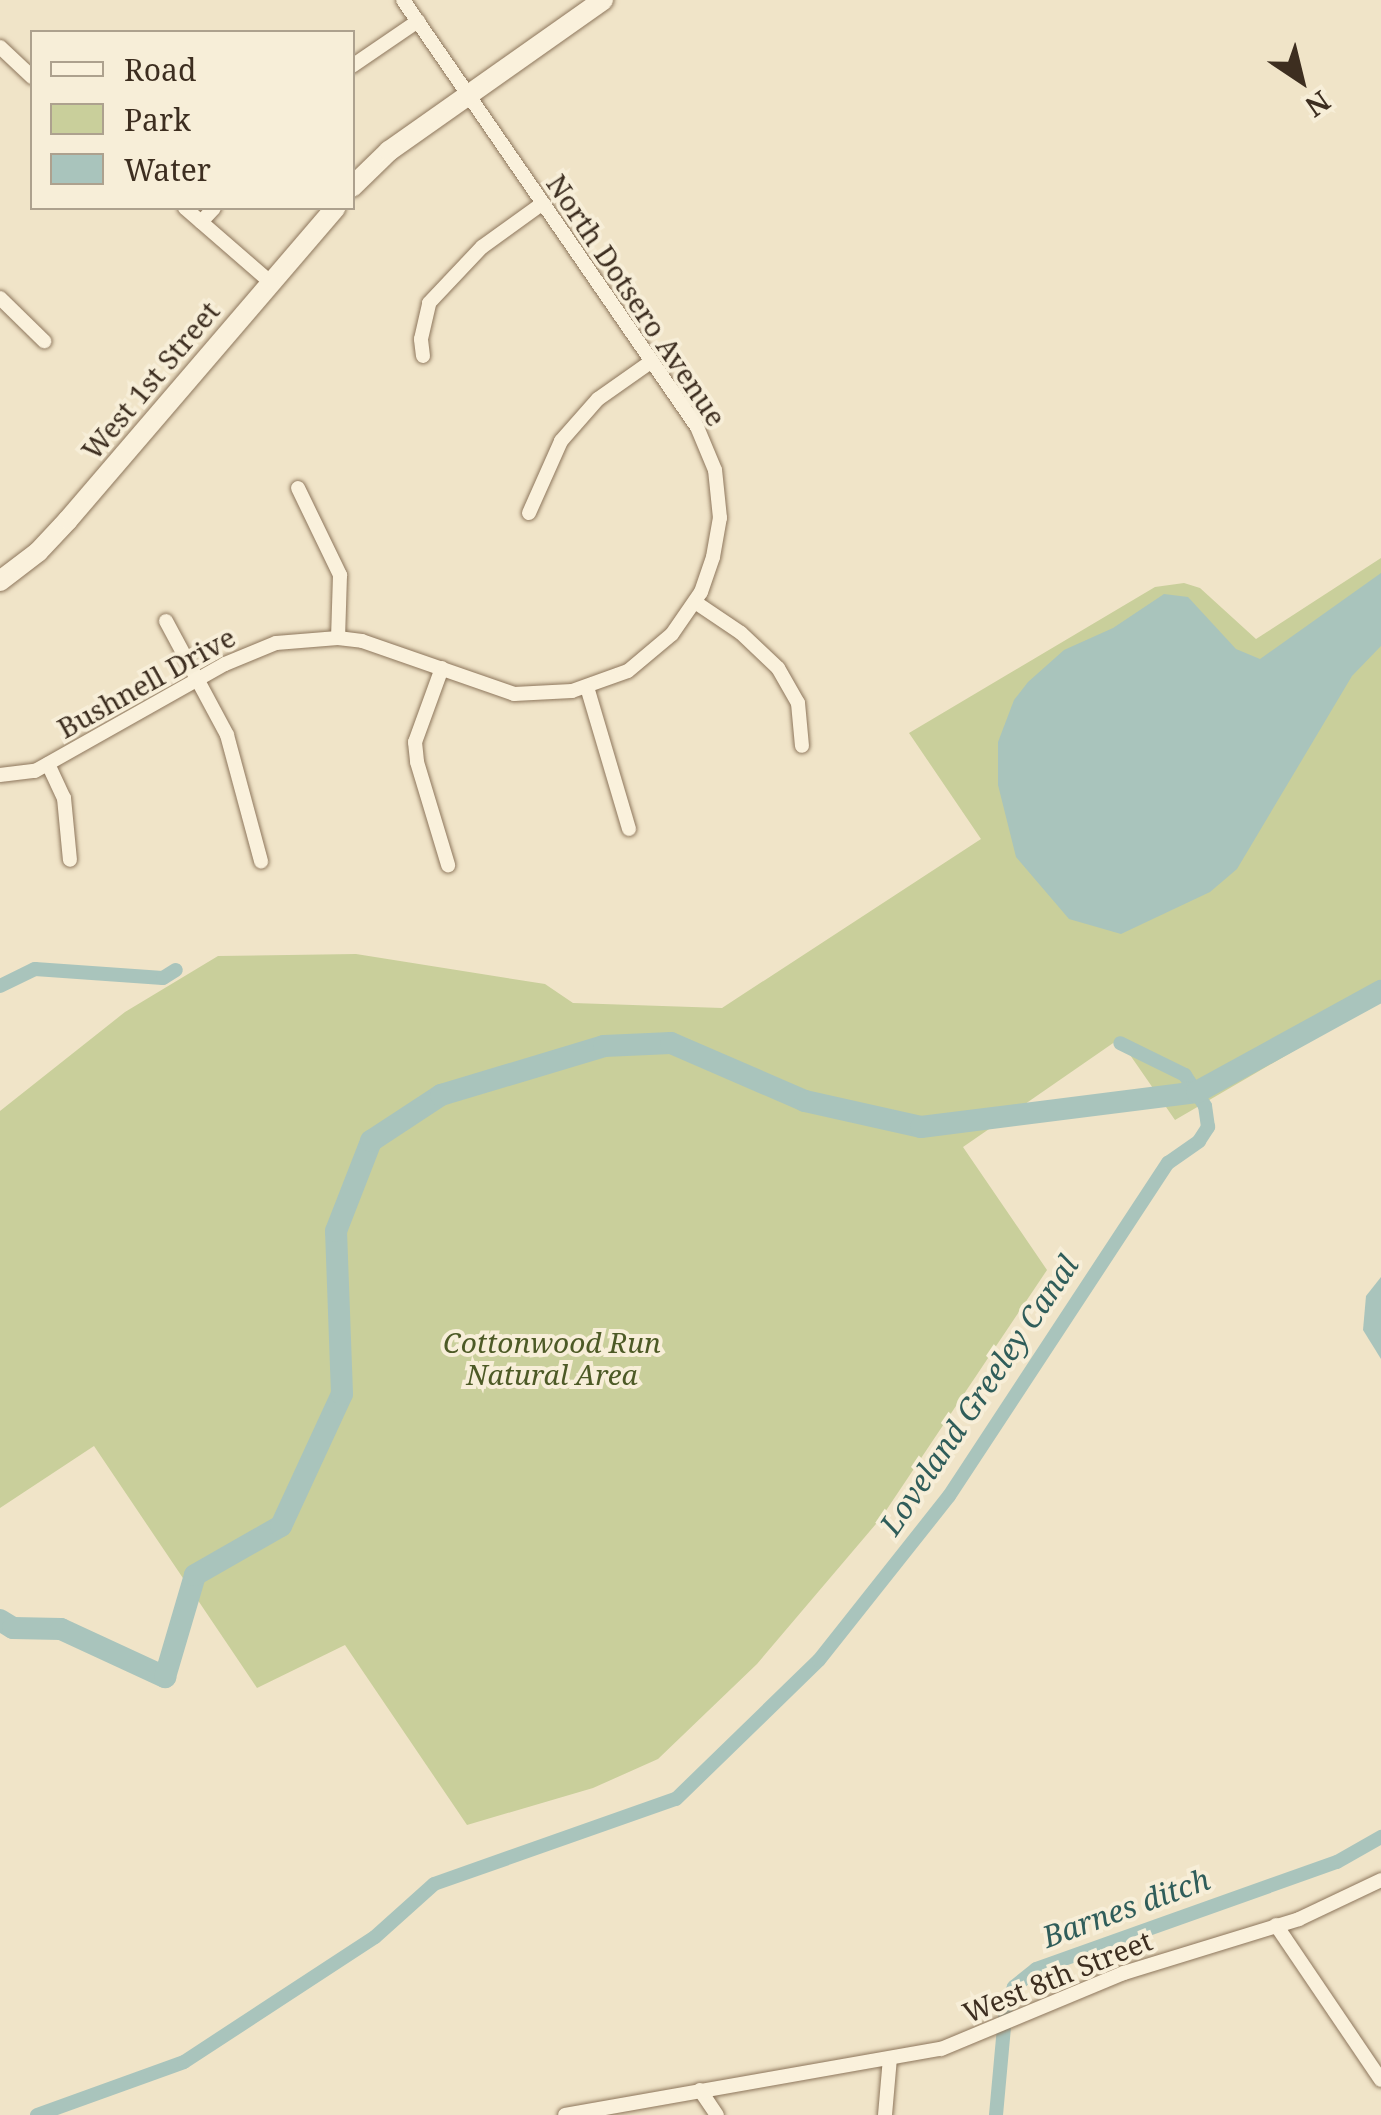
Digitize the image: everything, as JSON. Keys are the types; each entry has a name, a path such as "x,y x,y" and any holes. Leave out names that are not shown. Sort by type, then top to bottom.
{"main road":[{"path":"355,184 389,151 603,0"},
{"name":"West 1st Street","path":"0,581 38,552 68,520 332,210"}],"street":[{"name":"North Dotsero Avenue","path":"403,0 697,427 715,470 718,536 708,576 695,602"},
{"path":"355,64 418,21"},
{"path":"0,47 30,75"},
{"path":"423,356 421,339 428,303 482,247 542,203"},
{"path":"187,210 269,281"},
{"path":"202,222 212,210"},
{"path":"0,298 44,341"},
{"path":"529,514 552,457 583,414 652,361"},
{"path":"298,488 340,575 338,638"},
{"path":"695,602 742,632 778,668 798,702 802,746"},
{"name":"Bushnell Drive","path":"0,775 24,774 48,764 196,681 276,643 338,638 376,644 514,694 587,687 628,671 659,647 695,602"},
{"path":"166,622 226,735 261,862"},
{"path":"442,668 415,742 417,762 448,865"},
{"path":"587,687 628,828"},
{"path":"48,764 64,798 70,860"},
{"name":"West 8th Street","path":"565,2115 940,2050 1124,1973 1313,1913 1381,1880"},
{"path":"1276,1925 1381,2080"},
{"path":"885,2115 890,2058"},
{"path":"700,2090 717,2115"}],"green space":[{"name":"Cottonwood Run Natural Area","path":"1381,558 1381,1000 1175,1120 1119,1039 963,1147 1047,1270 881,1518 757,1664 658,1759 593,1788 467,1825 345,1645 257,1688 94,1446 0,1508 0,1111 125,1012 218,956 356,954 545,984 573,1003 722,1008 981,839 909,733 1155,587 1184,583 1200,588 1256,639"}],"water":[{"path":"1381,573 1381,646 1352,676 1237,869 1210,892 1121,934 1069,919 1016,857 998,785 998,742 1014,700 1028,682 1064,650 1113,628 1164,594 1188,597 1236,649 1260,659"},
{"path":"1381,1277 1381,1359 1363,1330 1366,1296"}],"waterway":[{"path":"0,986 35,969 163,978 176,970"},
{"path":"0,1620 13,1628 61,1629 165,1677 195,1575 281,1526 342,1394 336,1231 371,1141 441,1095 604,1046 671,1043 805,1101 921,1127 1197,1092 1381,991"},
{"name":"Loveland Greeley Canal","path":"37,2115 184,2062 375,1937 434,1884 676,1799 819,1660 949,1496 1168,1163 1199,1141 1208,1127 1205,1106 1185,1075 1120,1043"},
{"name":"Barnes ditch","path":"996,2115 1006,2005 1014,1987 1036,1969 1337,1862 1381,1837"}]}
